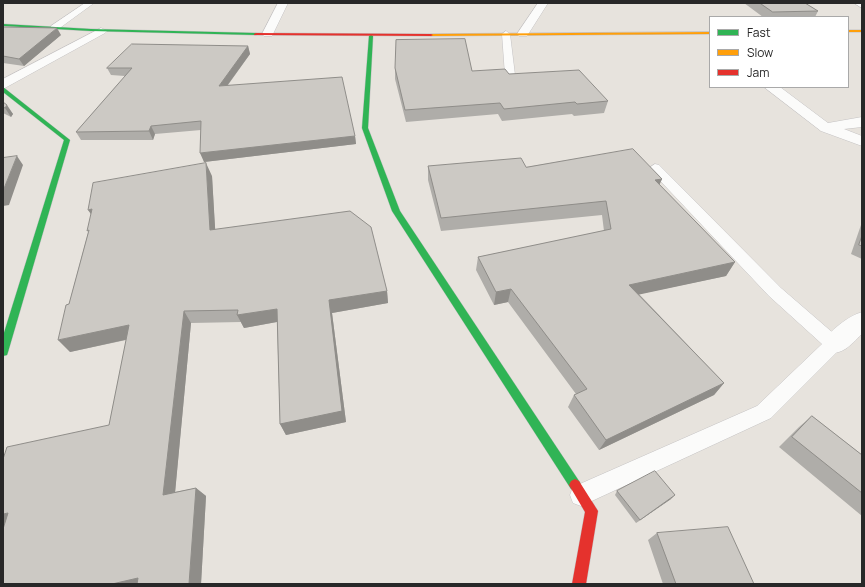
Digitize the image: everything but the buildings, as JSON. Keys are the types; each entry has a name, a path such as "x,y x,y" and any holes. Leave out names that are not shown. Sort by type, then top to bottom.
{"street":[{"path":"268,34 283,3"},
{"path":"523,34 543,3"},
{"path":"3,25 101,31 370,36 708,34"},
{"path":"3,85 101,31"},
{"path":"849,31 862,31"},
{"path":"370,36 365,128 396,211 592,511 579,584"},
{"path":"3,88 67,140 3,352"},
{"path":"772,88 826,128 862,141"},
{"path":"826,128 862,122"},
{"path":"834,344 862,320"}],"lane":[{"path":"54,28 90,3"},
{"path":"506,34 510,74"},
{"path":"581,494 764,412 834,344 775,292 655,168"}],"traffic: fast":[{"path":"3,25 91,30 256,34"},
{"path":"371,36 365,128 396,211 575,485"},
{"path":"3,89 67,140 3,352"}],"traffic: slow":[{"path":"849,31 862,31"},
{"path":"431,35 709,33"}],"traffic: jam":[{"path":"256,34 431,35"},
{"path":"575,485 592,511 579,584"}]}
